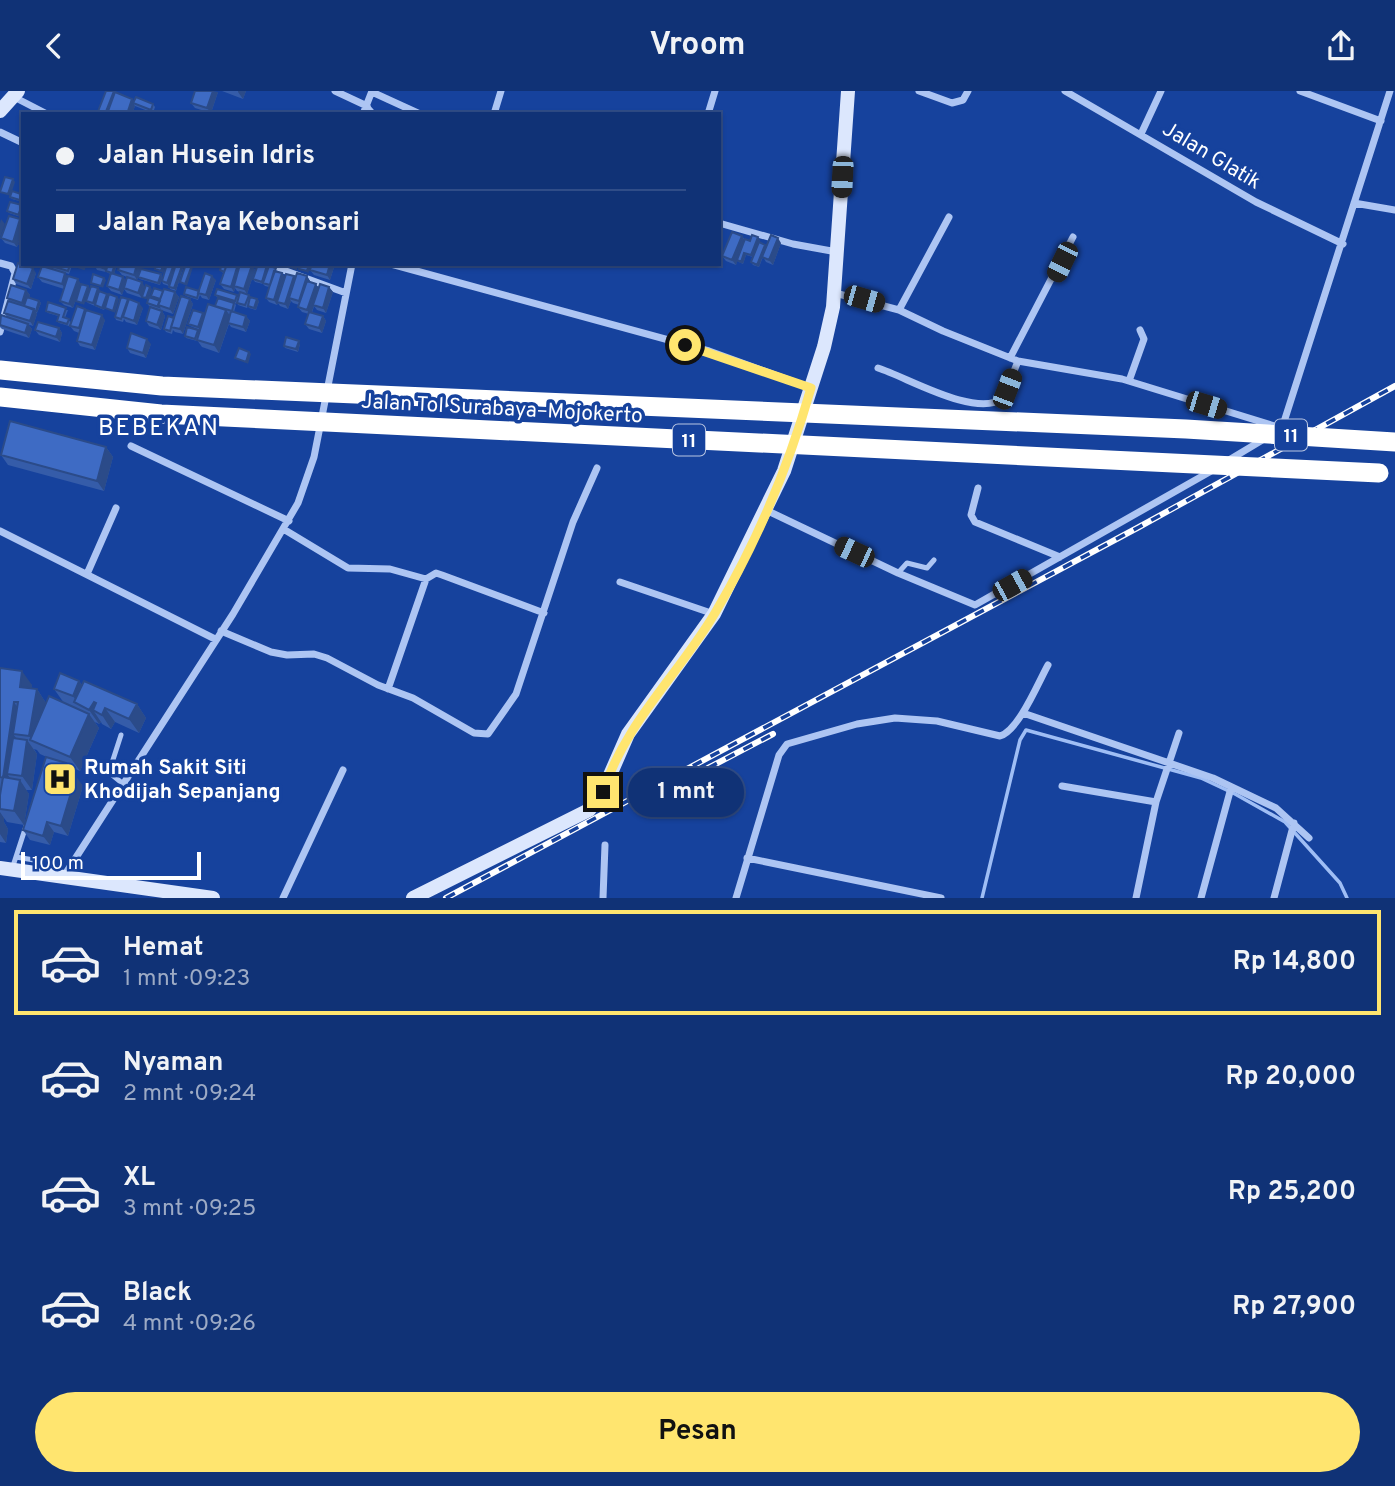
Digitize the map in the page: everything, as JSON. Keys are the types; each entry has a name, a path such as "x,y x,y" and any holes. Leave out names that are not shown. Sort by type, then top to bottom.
{"highway":[{"name":"Jalan Tol Surabaya–Mojokerto","path":"0,370 190,387 1186,429"},
{"name":"Jalan Tol Surabaya–Mojokerto","path":"0,397 162,414 1380,473"},
{"path":"1186,429 1395,433"},
{"name":"11","path":"1186,429 1395,442"}],"main road":[{"path":"413,898 589,810 603,792 628,734 715,614 784,471 811,388 835,293 848,91"},
{"path":"0,111 16,94"},
{"path":"9,865 213,898"}],"street":[{"path":"335,91 365,110 372,91 416,112"},
{"path":"495,112 501,91"},
{"path":"709,112 715,91"},
{"path":"919,91 952,103 962,100 968,91"},
{"name":"Jalan Glatik","path":"1065,91 1256,202 1343,244"},
{"path":"1141,134 1161,91"},
{"path":"1300,91 1381,121"},
{"path":"766,510 898,573 975,605 1282,428 1390,91"},
{"path":"16,94 44,112"},
{"path":"0,132 21,142"},
{"path":"1354,203 1395,210"},
{"path":"899,310 949,217"},
{"path":"721,224 793,244 838,252"},
{"path":"1010,358 1073,237"},
{"path":"0,263 11,265 15,273 0,332"},
{"path":"272,266 346,293"},
{"path":"64,876 285,530 314,457 352,266"},
{"path":"398,266 709,351 811,388"},
{"path":"835,293 899,310 1018,361 1129,381 1282,428"},
{"path":"1129,381 1144,339 1140,330"},
{"path":"878,368 961,401 991,404 1003,399 1018,361"},
{"path":"131,446 289,521"},
{"path":"221,631 271,652 287,655 314,654 327,658 388,689 413,698 474,733 488,734 516,694 573,522 597,468"},
{"path":"978,488 971,515 975,522 1060,558"},
{"path":"87,574 116,508"},
{"path":"285,530 348,568 390,569 426,579"},
{"path":"0,531 215,639"},
{"path":"388,689 426,579 436,573 544,613"},
{"path":"620,582 715,614"},
{"path":"736,898 780,751 787,744 857,724 895,718 937,721 1000,736 1007,734 1023,713 1048,665"},
{"path":"1023,713 1276,808 1293,828 1309,838"},
{"path":"1136,898 1156,802 1179,733"},
{"path":"283,898 343,770"},
{"path":"1062,786 1156,802"},
{"path":"1201,898 1230,790"},
{"path":"1274,898 1293,828"},
{"path":"603,898 605,845"},
{"path":"747,858 941,898"}],"lane":[{"path":"898,573 907,563 927,568 934,560"},
{"path":"121,735 110,769 111,774 122,783"},
{"path":"9,865 27,822"},
{"path":"9,865 34,860"}],"building":[{"path":"106,91 114,91 106,112 98,112"},
{"path":"195,91 213,91 207,108 191,103"},
{"path":"115,92 132,99 128,112 108,112"},
{"path":"136,97 153,104 151,110 133,103"},
{"path":"5,177 13,179 8,194 0,192"},
{"path":"12,191 21,194 21,200 10,197"},
{"path":"10,202 21,205 19,215 7,211"},
{"path":"9,216 20,219 13,242 1,238"},
{"path":"732,232 742,236 732,260 722,256"},
{"path":"752,235 758,237 751,255 744,253 741,262 737,260 745,239 750,241"},
{"path":"771,235 778,238 769,260 762,257"},
{"path":"759,242 765,245 757,265 751,262"},
{"path":"18,263 33,268 27,284 13,279"},
{"path":"42,266 65,273 62,284 38,277"},
{"path":"51,266 69,266 68,271"},
{"path":"107,266 114,266 112,273 106,271"},
{"path":"119,266 136,266 134,275 118,270"},
{"path":"166,266 173,266 167,283 162,281"},
{"path":"175,266 182,266 174,288 169,287"},
{"path":"185,266 192,266 185,284 180,282"},
{"path":"226,266 237,266 231,287 220,284"},
{"path":"239,266 252,266 244,289 234,286"},
{"path":"257,266 267,266 262,282 253,279"},
{"path":"269,266 276,268 270,285 263,283"},
{"path":"300,266 308,266 307,271 299,269"},
{"path":"311,266 329,266 327,275 310,270"},
{"path":"141,269 161,274 158,283 138,277"},
{"path":"274,271 282,273 274,300 266,298"},
{"path":"111,273 123,277 119,290 107,286"},
{"path":"205,273 212,276 206,295 198,293"},
{"path":"297,273 307,276 299,301 289,298"},
{"path":"93,274 104,278 101,286 91,283"},
{"path":"286,274 294,276 285,304 277,302"},
{"path":"68,276 78,279 69,304 60,301"},
{"path":"127,277 142,282 138,293 124,288"},
{"path":"307,281 316,284 307,310 298,307"},
{"path":"81,284 88,286 82,303 76,301"},
{"path":"320,284 329,287 323,308 313,305"},
{"path":"11,285 26,290 22,303 7,298"},
{"path":"146,285 150,287 146,298 142,297"},
{"path":"91,286 98,288 93,303 86,301"},
{"path":"186,287 199,291 197,298 184,294"},
{"path":"154,288 163,291 160,299 151,296"},
{"path":"164,289 175,292 170,309 158,305"},
{"path":"217,289 237,295 235,301 215,295"},
{"path":"99,291 107,294 102,308 95,305"},
{"path":"240,292 249,295 245,305 237,303"},
{"path":"109,294 117,297 113,311 105,308"},
{"path":"181,296 190,299 180,329 171,327"},
{"path":"27,297 39,301 36,311 24,306"},
{"path":"121,297 128,299 121,319 115,317"},
{"path":"149,297 160,301 159,307 147,303"},
{"path":"250,297 257,299 254,308 248,306"},
{"path":"218,298 234,303 232,311 215,306"},
{"path":"129,299 139,303 134,321 123,317"},
{"path":"8,301 34,309 30,321 4,313"},
{"path":"48,302 66,308 63,317 69,319 67,324 57,321 59,315 46,311"},
{"path":"208,304 226,310 214,345 197,340"},
{"path":"77,306 85,309 79,328 70,326"},
{"path":"150,307 162,311 157,325 146,321"},
{"path":"86,310 102,315 92,345 77,341"},
{"path":"193,310 203,313 198,327 188,324"},
{"path":"231,311 246,316 243,327 228,323"},
{"path":"309,312 323,316 319,328 305,324"},
{"path":"1,315 28,324 25,333 0,325"},
{"path":"168,316 174,318 170,331 164,329"},
{"path":"38,322 59,328 56,337 35,330"},
{"path":"187,327 198,330 195,339 185,336"},
{"path":"131,333 147,339 143,353 127,348"},
{"path":"286,337 299,341 296,349 284,346"},
{"path":"239,348 249,352 246,362 235,358"},
{"path":"10,421 106,447 97,481 1,455"},
{"path":"0,668 22,671 20,687 37,689 29,736 13,734 18,702 14,702 3,778 0,777"},
{"path":"60,673 79,681 73,696 54,689"},
{"path":"84,681 137,704 129,719 105,708 102,715 93,710 96,703 94,702 89,710 74,702"},
{"path":"49,696 89,714 70,757 30,740"},
{"path":"13,738 27,740 22,776 7,774"},
{"path":"46,757 66,763 63,773 76,776 61,826 47,822 43,836 23,830"},
{"path":"3,777 20,780 14,811 0,809"}],"waterway":[{"path":"982,898 1020,740 1026,730 1201,778 1235,794 1285,822 1340,883 1347,898"}],"railway":[{"path":"446,898 1139,527 1395,386"},
{"path":"708,768 773,734"}],"place":[{"name":"Rumah Sakit Siti Khodijah Sepanjang","path":"60,779"}],"district":[{"name":"BEBEKAN","path":"159,427"}],"route":[{"path":"603,792 610,769 628,734 683,661 727,591 784,471 811,388 685,345"}]}
